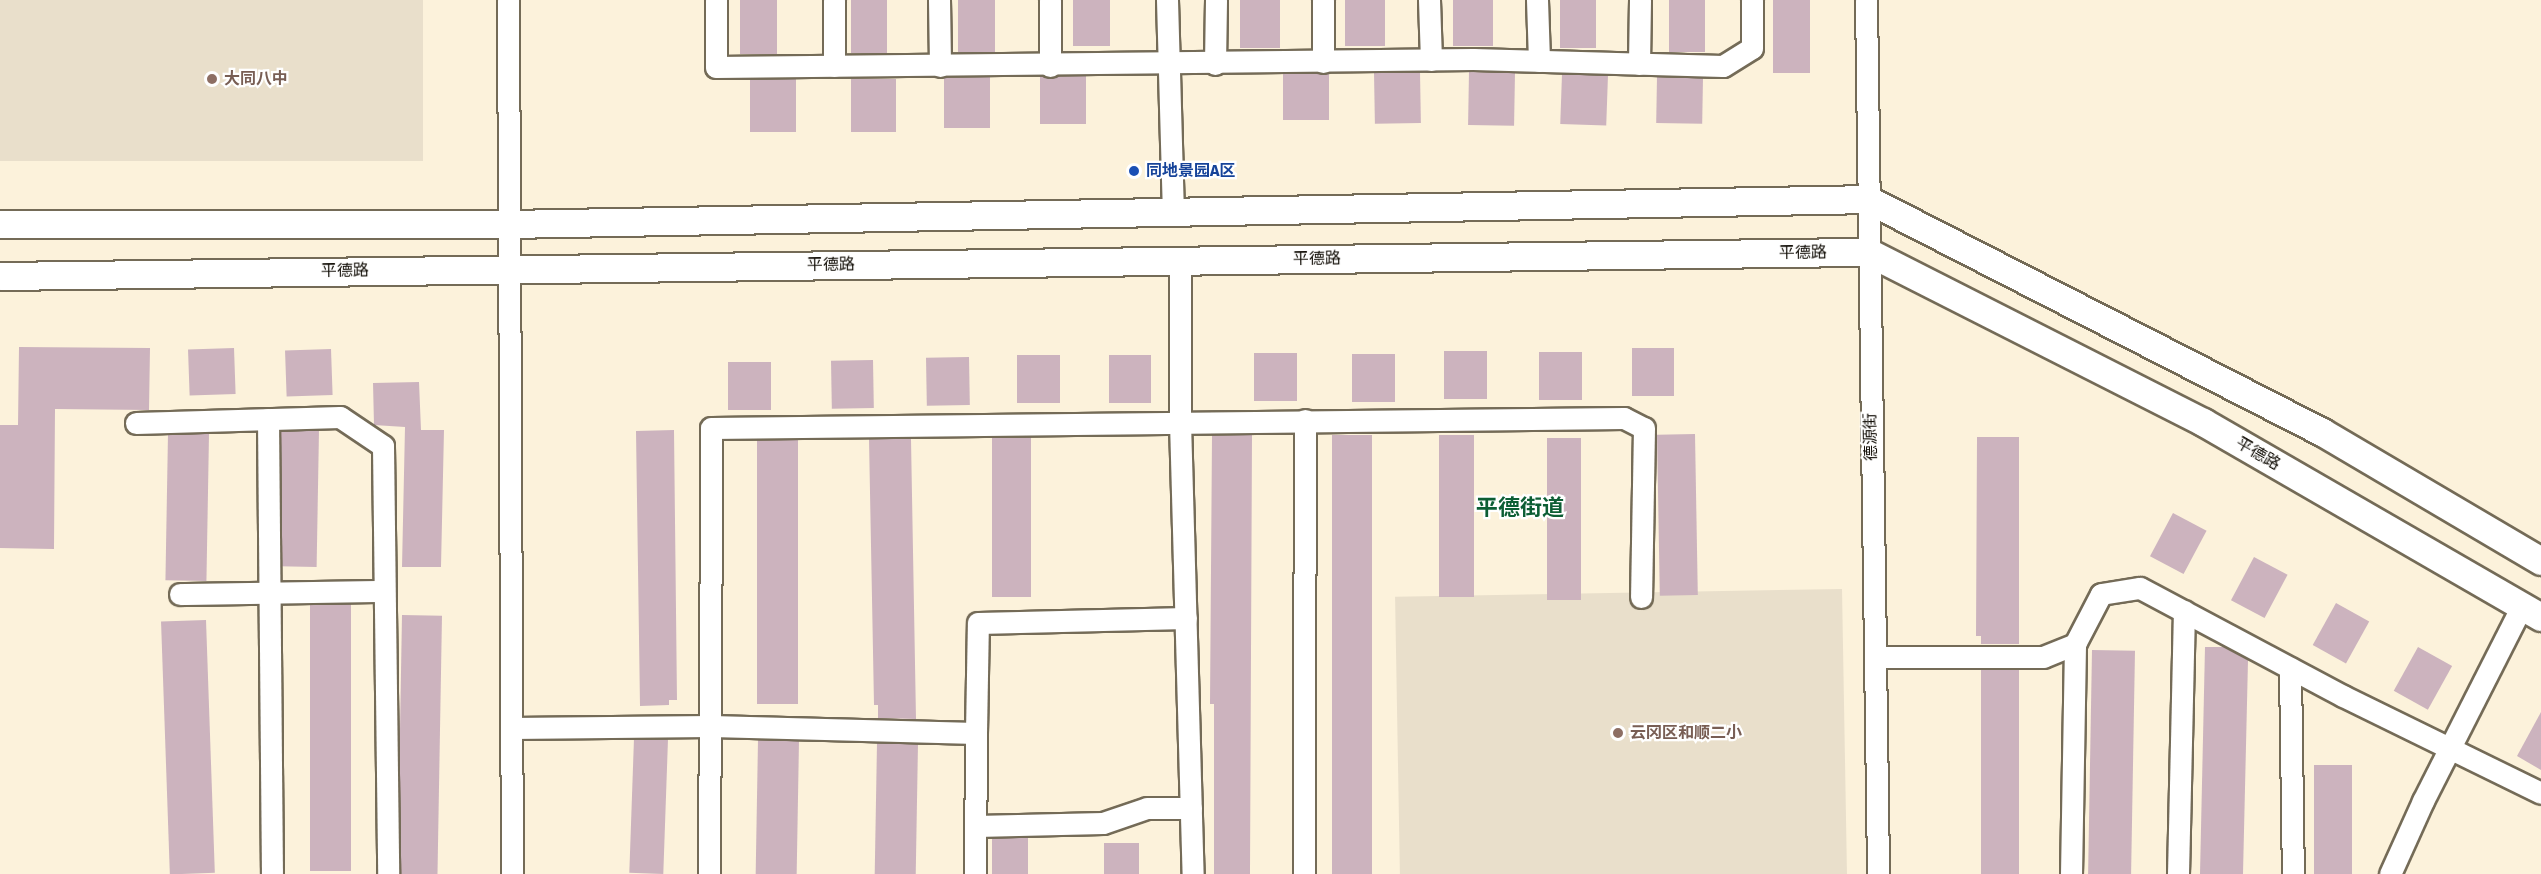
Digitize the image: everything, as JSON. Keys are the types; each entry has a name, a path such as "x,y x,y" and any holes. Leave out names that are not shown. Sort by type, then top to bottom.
{"main road":[{"path":"0,224 508,224 1867,199 2322,432 2541,561"},
{"name":"平德路","path":"0,276 1868,252 2203,422 2532,611"}],"street":[{"path":"508,0 512,874"},
{"path":"716,0 716,67 1167,65 1431,60 1723,66 1752,48 1752,0"},
{"path":"834,0 834,66"},
{"path":"939,0 940,66"},
{"path":"1050,0 1050,66"},
{"path":"1167,0 1167,65 1173,210"},
{"path":"1215,64 1216,0"},
{"path":"1323,0 1323,62"},
{"path":"1429,0 1431,60"},
{"path":"1537,0 1539,61"},
{"path":"1639,64 1640,0"},
{"name":"德源街","path":"1866,0 1878,874"},
{"path":"1180,261 1180,422 1193,874"},
{"path":"136,423 340,417 383,446 382,591 388,874"},
{"path":"709,874 711,428 1624,418 1644,428 1641,597"},
{"path":"268,419 272,874"},
{"path":"1304,874 1305,420"},
{"path":"2071,874 2075,644 2101,594 2140,588 2290,668 2541,793"},
{"path":"180,594 269,596 382,591"},
{"path":"2178,874 2184,611"},
{"path":"2390,874 2450,748 2532,611"},
{"path":"975,874 978,623 1186,618"},
{"path":"1875,657 2043,657 2075,644"},
{"path":"2290,668 2293,874"},
{"path":"511,728 711,726 976,733"},
{"path":"975,826 1103,823 1147,808 1191,808"}],"shaded area":[{"name":"大同八中","path":"0,0 423,0 423,161 0,161"},
{"name":"云冈区和顺二小","path":"1842,589 1847,874 1400,874 1395,597"}],"building":[{"path":"740,0 777,0 777,54 740,54"},
{"path":"851,0 887,0 887,53 851,53"},
{"path":"958,0 995,0 995,52 958,52"},
{"path":"1073,0 1110,0 1110,46 1073,46"},
{"path":"1240,0 1280,0 1280,48 1240,48"},
{"path":"1345,0 1385,0 1385,46 1345,46"},
{"path":"1453,0 1493,0 1493,46 1453,46"},
{"path":"1560,0 1596,0 1596,48 1560,48"},
{"path":"1669,0 1705,0 1705,52 1669,52"},
{"path":"1773,0 1810,0 1810,73 1773,73"},
{"path":"1420,72 1421,123 1375,124 1374,73"},
{"path":"1469,72 1515,73 1514,126 1468,125"},
{"path":"1283,73 1329,73 1329,120 1283,120"},
{"path":"1562,74 1608,76 1606,126 1560,124"},
{"path":"1040,76 1086,76 1086,124 1040,124"},
{"path":"944,77 990,77 990,128 944,128"},
{"path":"1657,77 1703,78 1702,124 1656,123"},
{"path":"750,79 796,79 796,132 750,132"},
{"path":"851,79 896,79 896,132 851,132"},
{"path":"19,347 150,348 149,410 55,409 54,549 0,548 0,425 18,425"},
{"path":"234,348 236,394 190,396 188,350"},
{"path":"1632,348 1674,348 1674,396 1632,396"},
{"path":"331,349 333,395 287,397 285,351"},
{"path":"1444,351 1487,351 1487,399 1444,399"},
{"path":"1539,352 1582,352 1582,400 1539,400"},
{"path":"1254,353 1297,353 1297,401 1254,401"},
{"path":"1352,354 1395,354 1395,402 1352,402"},
{"path":"1017,355 1060,355 1060,403 1017,403"},
{"path":"1109,355 1151,355 1151,403 1109,403"},
{"path":"969,357 970,405 927,406 926,358"},
{"path":"873,360 874,408 832,409 831,361"},
{"path":"728,362 771,362 771,410 728,410"},
{"path":"419,382 421,430 444,430 441,567 402,567 405,427 374,425 373,383"},
{"path":"281,429 319,430 317,567 279,566"},
{"path":"674,430 677,700 669,700 669,705 640,706 636,431"},
{"path":"168,433 209,434 206,581 165,580"},
{"path":"1695,434 1698,595 1660,596 1657,435"},
{"path":"1212,435 1252,435 1250,874 1214,874 1214,704 1210,704"},
{"path":"1332,435 1372,435 1372,874 1332,874"},
{"path":"1439,435 1474,435 1474,597 1439,597"},
{"path":"992,437 1031,437 1031,597 992,597"},
{"path":"1977,437 2019,437 2019,644 1981,644 1981,636 1976,636"},
{"path":"1547,438 1581,438 1581,600 1547,600"},
{"path":"869,439 911,439 916,719 878,718 878,705 874,705"},
{"path":"757,440 798,440 798,704 757,704"},
{"path":"2173,513 2207,531 2184,574 2150,556"},
{"path":"2254,557 2288,575 2265,618 2231,600"},
{"path":"2336,603 2369,621 2346,663 2313,645"},
{"path":"310,604 351,604 351,871 310,871"},
{"path":"402,615 442,616 437,874 397,874"},
{"path":"206,620 215,873 170,874 161,622"},
{"path":"2205,647 2224,647 2248,660 2243,874 2200,874"},
{"path":"2418,647 2452,666 2428,710 2394,691"},
{"path":"2092,650 2135,651 2131,874 2088,874"},
{"path":"1981,670 2019,670 2019,874 1981,874"},
{"path":"2541,712 2541,770 2517,756"},
{"path":"634,738 668,739 663,874 629,873"},
{"path":"758,740 799,741 797,874 756,874"},
{"path":"877,743 918,744 916,874 875,874"},
{"path":"2314,765 2352,765 2352,874 2314,874"},
{"path":"992,838 1028,838 1028,874 992,874"},
{"path":"1104,843 1139,843 1139,874 1104,874"}],"place":[{"name":"大同八中","path":"212,79"},
{"name":"同地景园A区","path":"1134,171"},
{"name":"云冈区和顺二小","path":"1618,733"}],"district":[{"name":"平德街道","path":"1520,508"}]}
